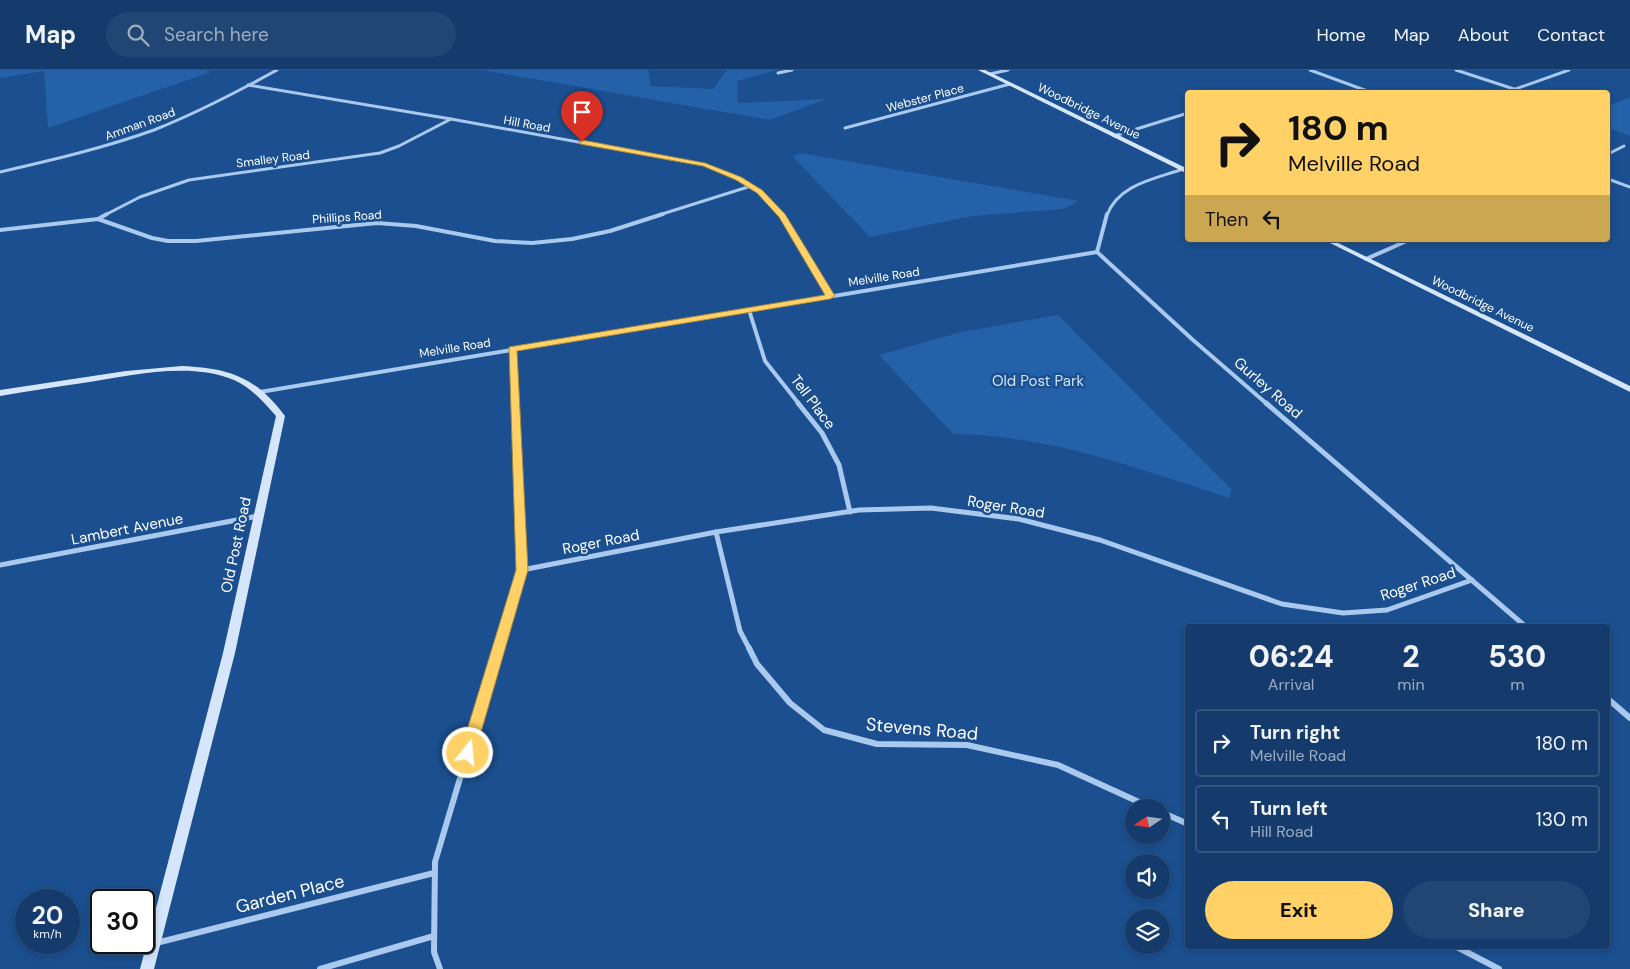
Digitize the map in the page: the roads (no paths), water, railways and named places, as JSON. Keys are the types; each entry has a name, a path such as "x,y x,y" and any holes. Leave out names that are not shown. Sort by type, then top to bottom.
{"street":[{"name":"Amman Road","path":"0,172 67,157 124,140 175,121 277,70"},
{"path":"778,73 792,70"},
{"name":"Woodbridge Avenue","path":"981,70 1185,170"},
{"path":"990,74 1008,70"},
{"path":"1310,70 1365,90"},
{"path":"1456,70 1514,90 1569,70"},
{"name":"Webster Place","path":"845,128 1010,84"},
{"name":"Hill Road","path":"248,85 451,119 705,165 739,178 760,192 782,216 830,296"},
{"path":"1114,136 1185,114"},
{"name":"Smalley Road","path":"98,219 140,197 189,180 380,153 399,146 451,119"},
{"path":"1610,153 1624,146"},
{"path":"1097,252 1106,219 1115,199 1128,190 1185,170"},
{"path":"1610,180 1630,187"},
{"name":"Phillips Road","path":"0,230 98,219 152,238 168,241 196,241 377,223 416,226 495,241 532,243 572,239 610,231 750,186"},
{"name":"Woodbridge Avenue","path":"1331,242 1630,389"},
{"path":"1366,259 1404,242"},
{"name":"Melville Road","path":"260,392 1097,252"},
{"name":"Gurley Road","path":"1097,252 1193,340 1523,624"},
{"name":"Tell Place","path":"749,310 765,361 822,433 839,465 850,512"},
{"path":"440,969 434,952 435,862 522,570 512,349"},
{"name":"Old Post Road","path":"0,393 133,372 182,369 212,371 235,377 260,392 281,416 229,653 155,936"},
{"name":"Roger Road","path":"522,570 716,532 850,512 931,508 1019,519 1100,540 1282,604 1343,613 1387,610 1472,580"},
{"name":"Lambert Avenue","path":"0,565 259,516"},
{"name":"Stevens Road","path":"716,532 740,631 757,664 790,704 824,730 877,744 966,745 1058,765 1132,799"},
{"path":"1610,701 1630,718"},
{"path":"1170,816 1185,823"},
{"name":"Garden Place","path":"155,943 434,873"},
{"path":"320,969 434,936"},
{"path":"1461,949 1499,969"},
{"name":"Old Post Road","path":"147,969 151,954"}],"park label":[{"name":"Old Post Park","path":"1038,381"}]}
